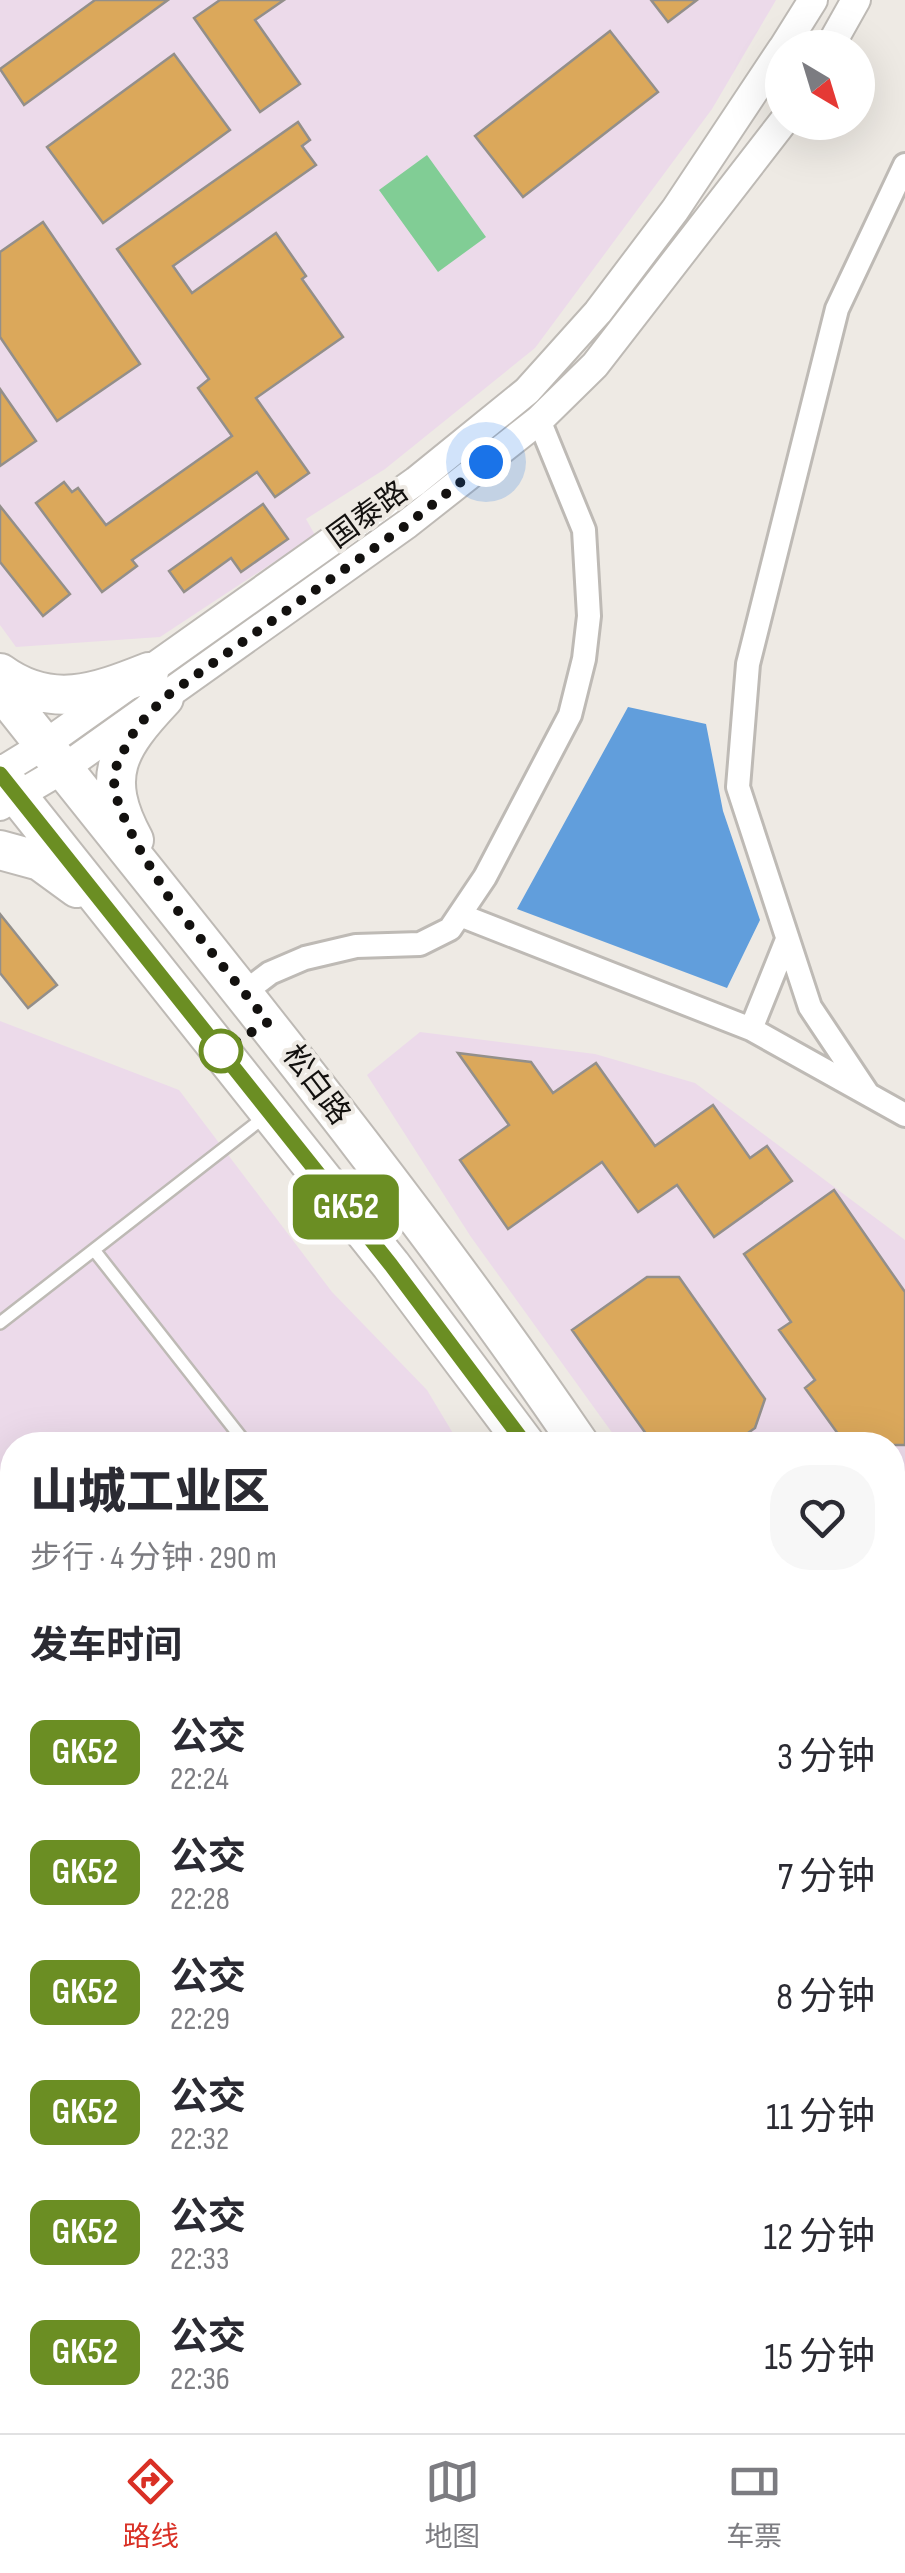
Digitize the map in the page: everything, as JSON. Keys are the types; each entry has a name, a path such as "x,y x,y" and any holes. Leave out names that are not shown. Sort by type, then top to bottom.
{"main road":[{"path":"0,673 27,689 73,697 156,685"},
{"path":"156,685 125,744 114,785 126,824 174,906"},
{"name":"松白路","path":"0,690 245,992 404,1201 571,1432"},
{"name":"松白路","path":"4,787 271,1112 516,1432"},
{"path":"0,850 40,861 119,923"}],"street":[{"name":"国泰路","path":"794,30 813,0"},
{"path":"839,30 856,0"},
{"name":"国泰路","path":"156,685 526,391 620,283 736,124 765,77"},
{"name":"国泰路","path":"4,787 408,524 539,420 595,365 768,140"},
{"path":"868,1094 810,1008 738,787 748,664 837,309 905,165"},
{"path":"245,992 270,973 336,949 435,940 460,915 486,877 570,715 584,660 588,616 584,530 539,420"},
{"path":"460,915 751,1028 905,1115"},
{"path":"751,1028 786,942"}],"lane":[{"path":"0,1324 271,1112"},
{"path":"94,1250 237,1432"}],"shaded area":[{"path":"0,0 776,0 712,109 535,348 385,469 306,519 315,535 160,637 16,647 0,625"},
{"path":"0,1021 179,1090 332,1292 427,1390 452,1432 0,1432"},
{"path":"420,1032 595,1054 695,1083 905,1240 905,1432 612,1432 471,1237 367,1075"}],"green space":[{"path":"427,155 486,237 438,272 379,190"}],"water":[{"path":"628,707 706,724 723,811 760,920 727,988 517,909"}],"building":[{"path":"95,0 168,0 24,105 0,69"},
{"path":"220,0 284,0 255,20 300,84 260,112 194,18"},
{"path":"651,0 697,0 668,22"},
{"path":"610,31 658,92 523,197 475,136"},
{"path":"174,54 230,130 103,223 47,147"},
{"path":"298,122 310,140 302,146 316,165 173,266 192,293 276,233 306,276 302,279 343,337 256,398 309,473 275,497 257,472 132,560 137,566 102,592 36,503 64,482 72,492 78,488 106,525 232,436 198,388 209,379 117,249"},
{"path":"43,222 140,364 57,421 0,337 0,252"},
{"path":"0,389 36,441 0,466"},
{"path":"263,504 288,539 241,572 231,558 184,592 169,571"},
{"path":"0,506 70,594 43,616 0,562"},
{"path":"0,914 57,985 28,1008 0,973"},
{"path":"458,1053 531,1062 553,1093 596,1063 655,1146 713,1105 750,1158 767,1146 792,1181 714,1237 677,1185 638,1212 602,1162 508,1229 460,1160 509,1125"},
{"path":"834,1190 905,1292 905,1432 837,1432 805,1388 815,1380 779,1330 791,1322 744,1254"},
{"path":"647,1277 679,1277 765,1399 755,1428 749,1432 645,1432 572,1330"}],"bus line":[{"name":"GK52","path":"0,774 271,1112 516,1432"}],"route":[{"path":"221,1051 268,1022 174,906 126,824 114,785 125,744 164,698 408,524 486,462"}]}
